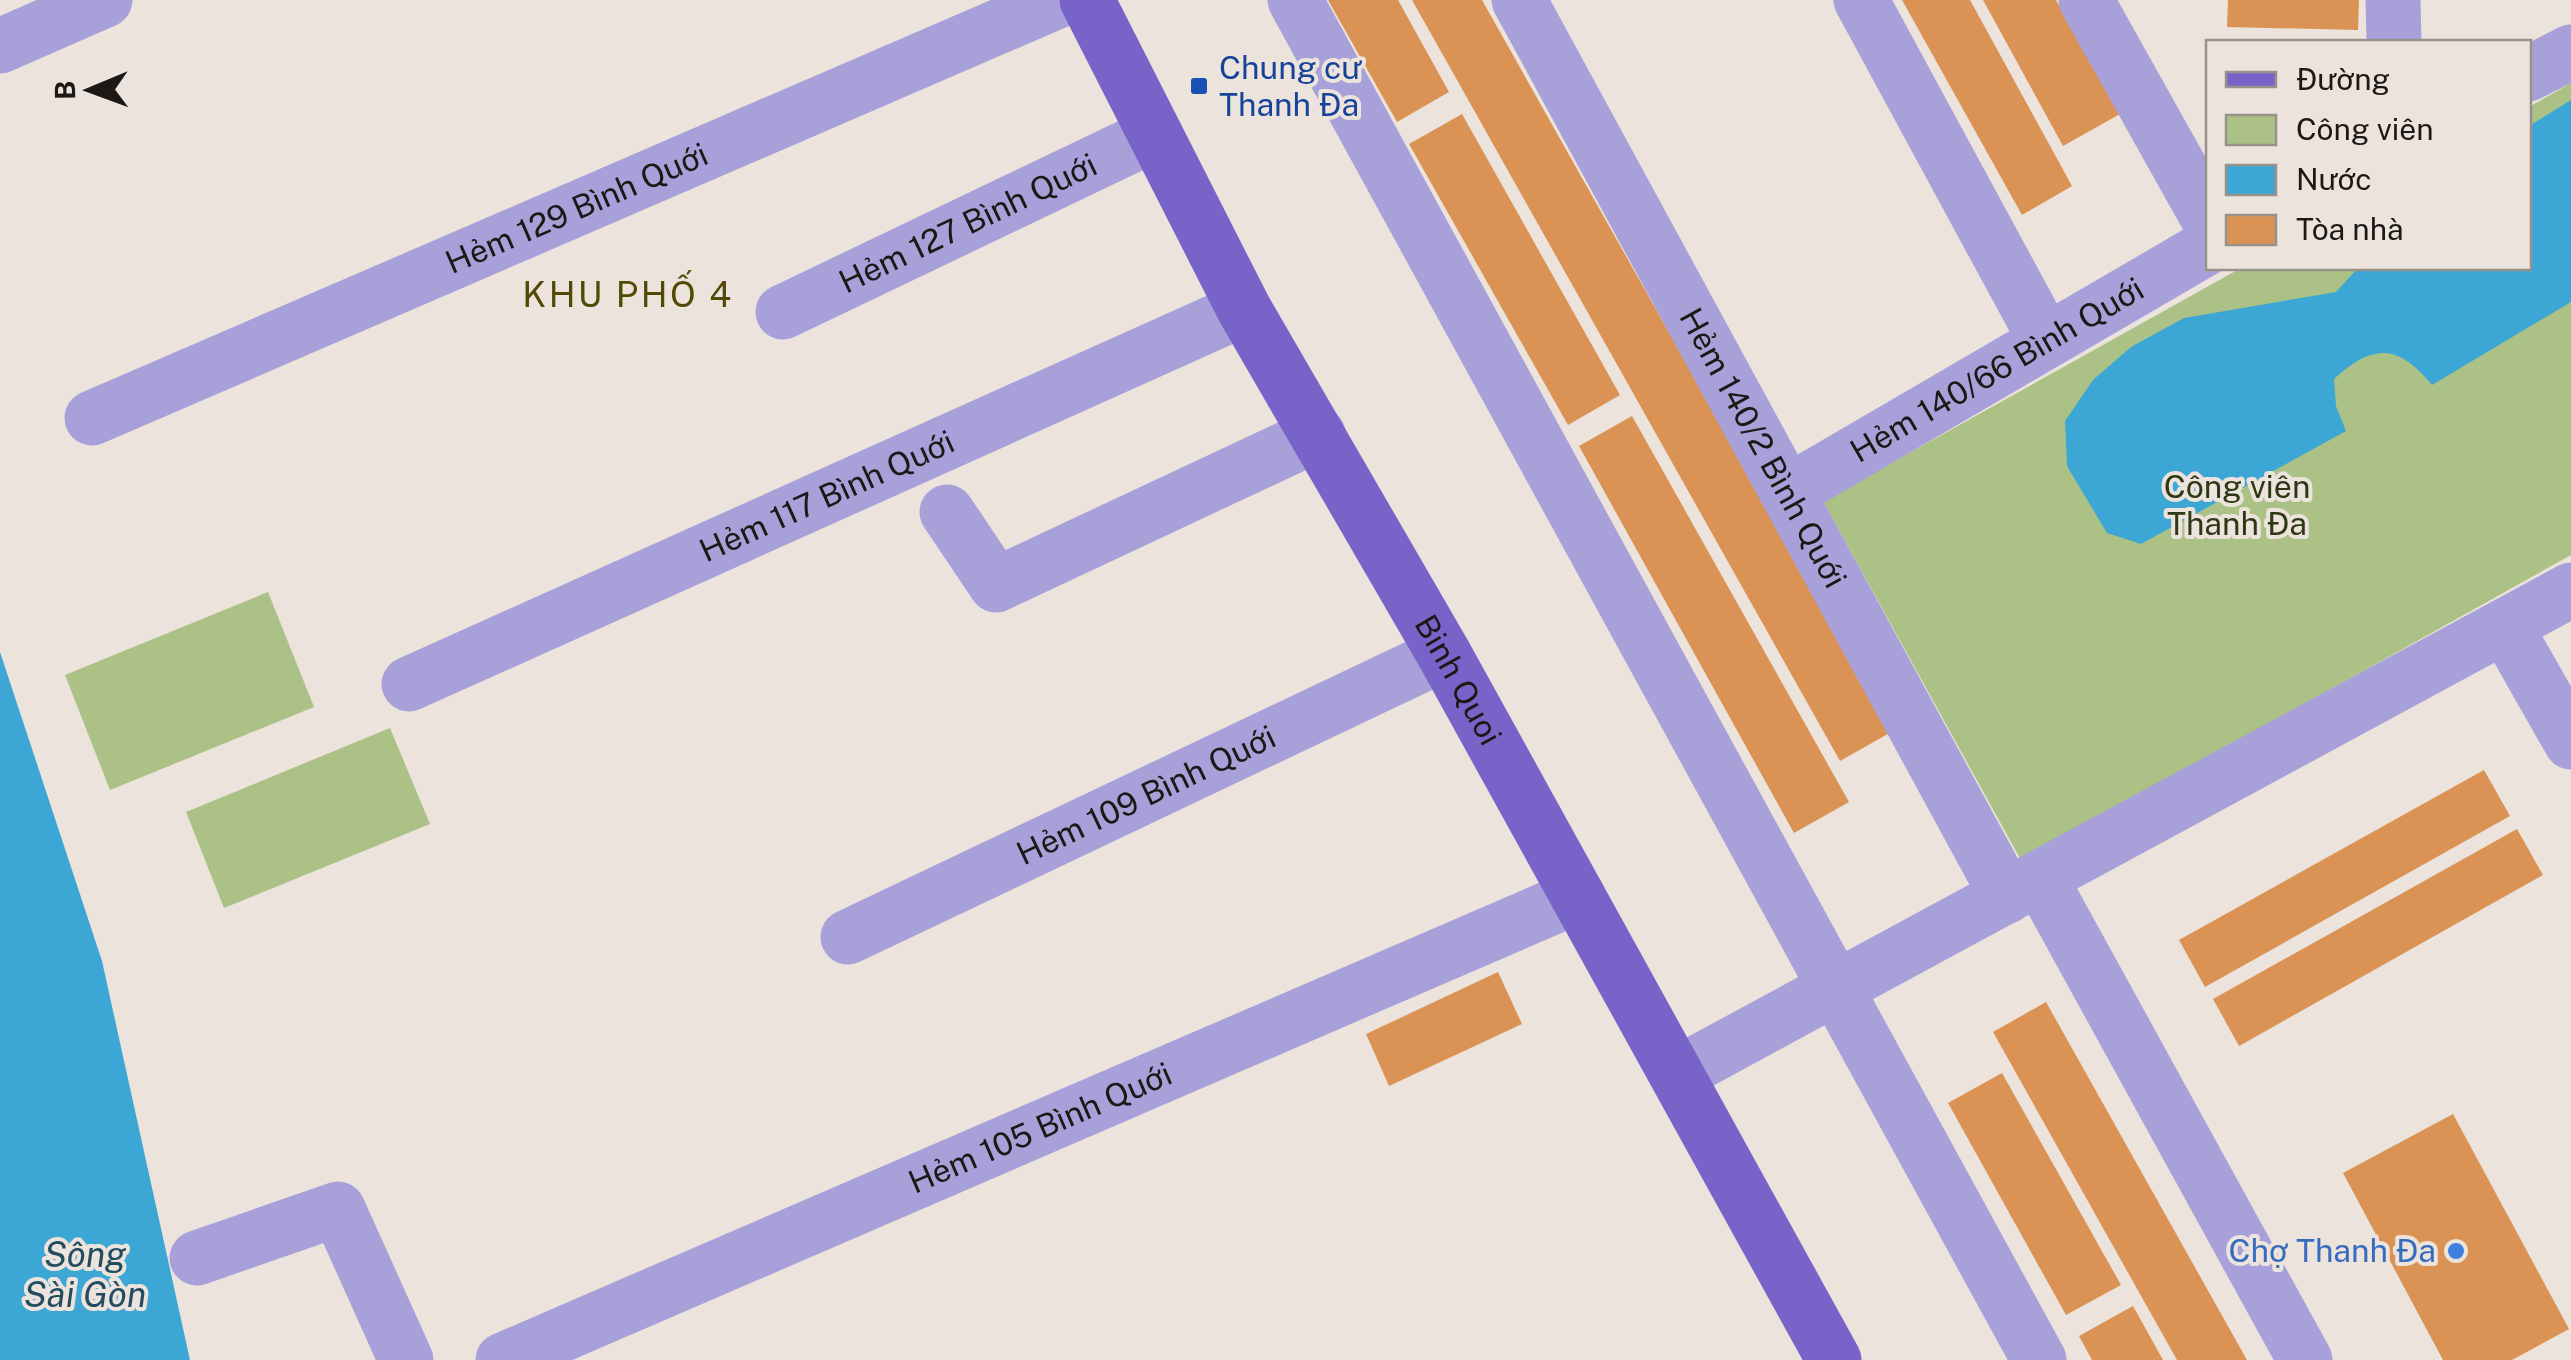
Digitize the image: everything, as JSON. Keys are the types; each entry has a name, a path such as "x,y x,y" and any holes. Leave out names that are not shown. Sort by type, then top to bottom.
{"main road":[{"name":"Binh Quoi","path":"1087,0 1244,309 1444,654 1834,1360"}],"street":[{"path":"0,46 105,0"},
{"name":"Hẻm 129 Bình Quới","path":"92,418 1060,0"},
{"path":"1296,0 2039,1360"},
{"name":"Hẻm 140/2 Bình Quới","path":"1519,0 1788,492 2305,1360"},
{"path":"1861,0 2046,341"},
{"path":"2086,0 2206,214"},
{"path":"2393,0 2394,40"},
{"path":"2531,72 2571,52"},
{"name":"Hẻm 127 Bình Quới","path":"783,312 1155,134"},
{"name":"Hẻm 140/66 Bình Quới","path":"1788,492 2206,248"},
{"name":"Hẻm 117 Bình Quới","path":"409,684 1244,309"},
{"path":"947,512 996,585 1318,434"},
{"path":"1677,1074 2571,590"},
{"path":"2505,626 2571,742"},
{"name":"Hẻm 109 Bình Quới","path":"848,937 1444,654"},
{"name":"Hẻm 105 Bình Quới","path":"503,1360 1578,896"},
{"path":"197,1258 338,1209 406,1360"}],"green space":[{"name":"Công viên Thanh Đa","path":"2571,83 2571,555 2022,862 1823,501 2237,270 2531,270 2531,106"},
{"path":"268,592 314,707 110,790 65,675"},
{"path":"390,728 430,824 224,908 186,812"}],"water":[{"path":"2571,100 2571,302 2432,385 2420,371 2396,356 2373,354 2361,359 2334,379 2336,406 2346,431 2141,544 2107,533 2067,466 2065,421 2093,380 2131,347 2184,318 2336,292 2356,270 2531,270 2531,125"},
{"name":"Sông Sài Gòn","path":"0,652 102,961 190,1360 0,1360"}],"building":[{"path":"1328,0 1398,0 1449,92 1397,122"},
{"path":"1412,0 1482,0 1893,731 1840,761"},
{"path":"1902,0 1970,0 2072,186 2022,215"},
{"path":"1983,0 2056,0 2120,114 2063,146"},
{"path":"2228,0 2359,0 2358,30 2227,27"},
{"path":"1462,114 1620,395 1568,425 1409,144"},
{"path":"1632,416 1849,802 1794,833 1579,446"},
{"path":"2484,770 2510,816 2205,987 2179,940"},
{"path":"2517,829 2543,875 2239,1046 2213,999"},
{"path":"1498,972 1522,1024 1389,1086 1366,1034"},
{"path":"2046,1002 2247,1360 2177,1360 1993,1032"},
{"path":"2002,1073 2121,1285 2066,1315 1948,1103"},
{"name":"Chợ Thanh Đa","path":"2453,1114 2569,1329 2512,1360 2443,1360 2343,1173"},
{"path":"2133,1306 2163,1360 2092,1360 2079,1336"}],"place":[{"name":"Chung cư Thanh Đa","path":"1199,86"},
{"name":"Chợ Thanh Đa","path":"2456,1251"}],"district":[{"name":"KHU PHỐ 4","path":"628,295"}]}
